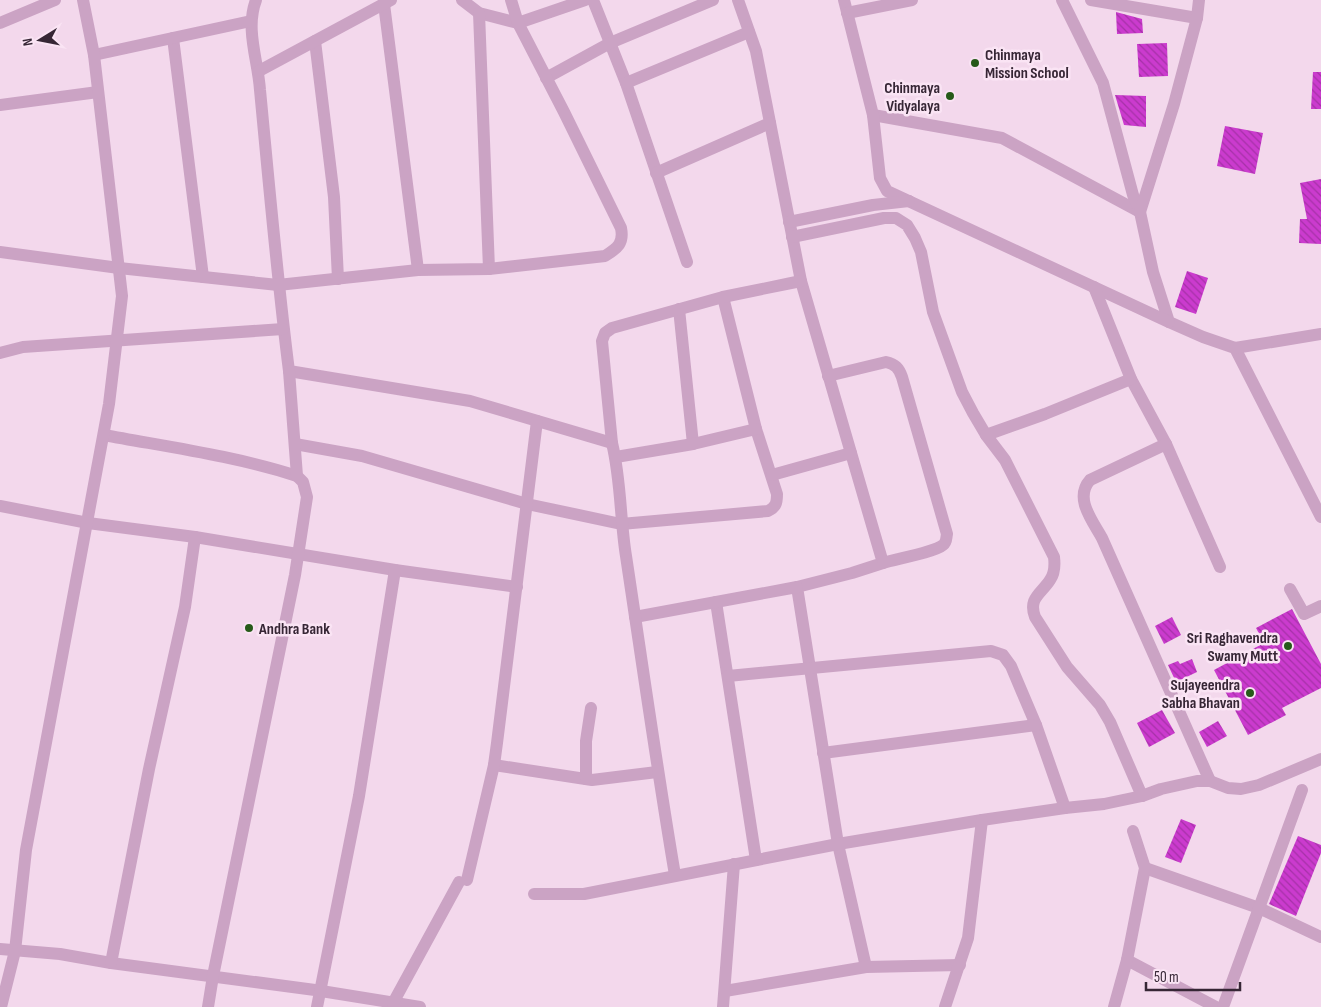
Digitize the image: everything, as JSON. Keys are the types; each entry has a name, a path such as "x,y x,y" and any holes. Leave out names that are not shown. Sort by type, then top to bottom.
{"street":[{"path":"0,23 54,0"},
{"path":"1,1007 15,951 26,850 104,435 122,296 94,55 82,0"},
{"path":"208,1007 298,554 307,497 298,476 289,371 278,289 259,72 251,21 256,0"},
{"path":"462,0 479,13 518,23 585,0"},
{"path":"0,252 203,277 278,289 338,279 418,270 489,269 605,256 621,244 622,234 618,222 518,23 511,0"},
{"path":"592,0 626,83 687,262"},
{"path":"546,78 610,43 714,0"},
{"path":"738,0 756,51 801,281 883,563"},
{"path":"844,0 874,115 880,178 887,191 1169,322 1235,348 1321,334"},
{"path":"847,13 912,0"},
{"path":"1062,0 1103,83 1140,212 1153,272 1169,322"},
{"path":"1091,0 1197,18"},
{"path":"1140,212 1174,104 1197,18 1199,0"},
{"path":"259,72 387,2 418,270"},
{"path":"479,13 489,269"},
{"path":"94,55 251,21"},
{"path":"626,83 749,32"},
{"path":"173,38 203,277"},
{"path":"315,41 334,197 338,279"},
{"path":"0,105 98,92"},
{"path":"874,115 1002,138 1140,212"},
{"path":"656,173 770,123"},
{"path":"789,222 873,205 909,201"},
{"path":"792,237 884,218 896,218 907,225 921,252 933,312 962,392 986,435 1005,460 1054,557 1055,567 1051,579 1034,600 1033,611 1035,618 1067,667 1100,705 1110,722 1142,796"},
{"path":"675,875 657,772 621,524 616,457 612,443 602,341 605,333 612,328 724,297 801,281"},
{"path":"1094,287 1131,379 1166,444 1220,566"},
{"path":"295,444 362,456 527,504 621,524 768,511 777,502 777,494 756,429 724,297"},
{"path":"679,309 693,444"},
{"path":"0,353 23,348 283,325"},
{"path":"1235,348 1321,517"},
{"path":"635,617 798,587 942,546 946,541 947,534 899,369 892,363 886,362 828,376"},
{"path":"289,371 470,401 612,443"},
{"path":"986,435 1045,414 1131,379"},
{"path":"393,1003 463,881 494,765 518,587 537,421"},
{"path":"616,457 693,444 756,429"},
{"path":"104,435 236,460 298,476"},
{"path":"1166,444 1090,480 1084,487 1083,496 1085,506 1102,538 1210,781"},
{"path":"772,475 851,453"},
{"path":"0,506 88,524 195,537 396,570 518,587"},
{"path":"111,963 148,769 185,607 195,537"},
{"path":"317,1007 359,796 396,570"},
{"path":"798,587 809,669 838,844 866,967"},
{"path":"1290,589 1304,614 1321,606"},
{"path":"716,602 756,860"},
{"path":"728,676 991,651 1003,655 1011,666 1036,725 1065,808"},
{"path":"586,779 586,741 591,708"},
{"path":"823,753 1036,725"},
{"path":"534,894 584,894 838,844 982,820 1104,804 1142,796 1184,783 1210,781 1228,788 1241,790 1260,785 1321,759"},
{"path":"494,765 586,779 604,779 657,772"},
{"path":"1223,1007 1302,790"},
{"path":"945,1007 968,938 982,820"},
{"path":"1114,1007 1127,960 1146,868 1133,831"},
{"path":"723,1007 734,864"},
{"path":"1146,868 1259,908 1321,937"},
{"path":"0,949 60,954 420,1007"},
{"path":"1127,960 1216,1007"},
{"path":"725,991 866,967 960,965"}],"building":[{"path":"1116,12 1142,19 1143,33 1117,34"},
{"path":"1167,43 1168,76 1139,77 1137,44"},
{"path":"1313,72 1321,72 1321,109 1311,109"},
{"path":"1115,95 1146,96 1146,127 1124,125"},
{"path":"1225,126 1263,133 1255,174 1217,166"},
{"path":"1321,179 1321,244 1299,243 1300,219 1307,219 1300,183"},
{"path":"1187,271 1208,278 1196,314 1175,307"},
{"path":"1292,609 1321,664 1321,688 1282,708 1286,715 1248,735 1214,670 1264,643 1256,628"},
{"path":"1172,617 1181,635 1164,644 1155,626"},
{"path":"1192,659 1197,672 1176,682 1168,665 1178,661 1180,664"},
{"path":"1162,710 1175,733 1149,747 1137,723"},
{"path":"1218,721 1227,736 1207,747 1199,732"},
{"path":"1181,819 1196,825 1181,863 1165,857"},
{"path":"1298,836 1321,845 1321,853 1296,916 1269,904"}],"place":[{"name":"Chinmaya Mission School","path":"975,63"},
{"name":"Chinmaya Vidyalaya","path":"950,96"},
{"name":"Andhra Bank","path":"249,628"},
{"name":"Sri Raghavendra Swamy Mutt","path":"1288,646"},
{"name":"Sujayeendra Sabha Bhavan","path":"1250,693"}]}
